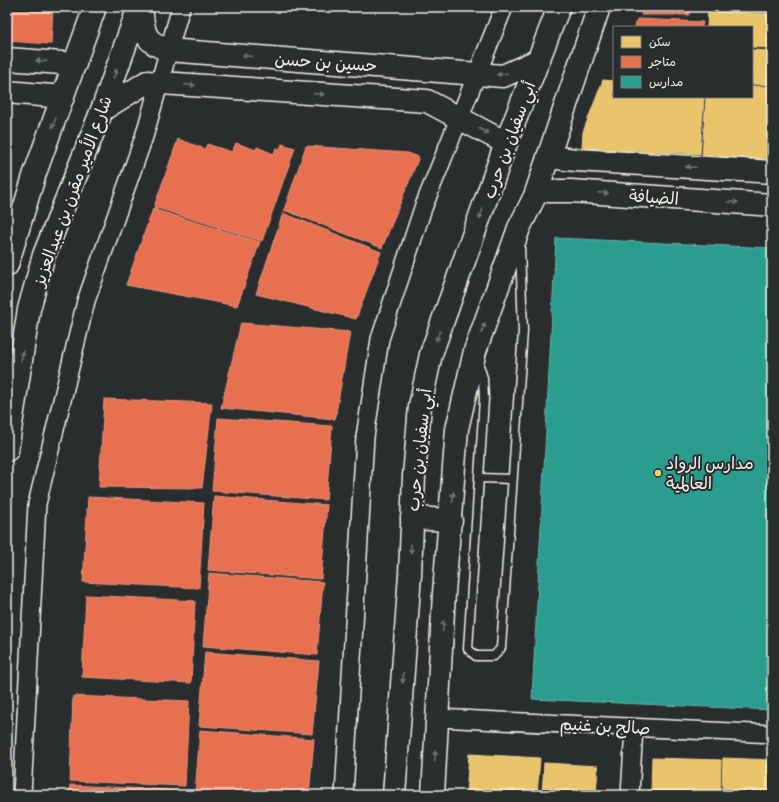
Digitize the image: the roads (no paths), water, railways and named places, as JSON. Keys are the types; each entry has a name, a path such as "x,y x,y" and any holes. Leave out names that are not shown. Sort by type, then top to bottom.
{"street":[{"path":"7,265 35,174 95,7"},
{"name":"حسين بن حسن","path":"140,7 144,34 154,45 168,50 503,76 539,60"},
{"name":"شارع الأمير مقرن بن عبدالعزيز","path":"7,450 29,309 48,247 102,110 140,7"},
{"path":"22,795 37,504 86,301 144,137 181,7"},
{"path":"344,795 365,437 380,339 423,208 504,7"},
{"name":"أبي سفيان بن حرب","path":"394,795 410,574 412,518 420,406 431,354 506,143 559,7"},
{"path":"433,795 444,593 451,520 457,429 475,351 519,228 537,191 599,7"},
{"path":"7,59 75,64"},
{"name":"حسين بن حسن","path":"102,110 147,82 427,101 506,143"},
{"path":"7,92 63,97"},
{"name":"الضيافة","path":"548,157 772,172"},
{"path":"571,191 556,182 555,174 558,167 576,160"},
{"name":"الضيافة","path":"537,191 571,191 772,204"},
{"path":"16,237 48,247"},
{"path":"412,518 451,520"},
{"name":"صالح بن غنيم","path":"438,718 772,734"},
{"path":"630,795 634,728"}],"lane":[{"path":"475,351 483,378 480,478 468,649 476,656 494,656 501,648 523,331 519,228"},
{"path":"480,478 512,479"}],"place":[{"name":"مدارس الرواد العالمية","path":"658,473"}]}
